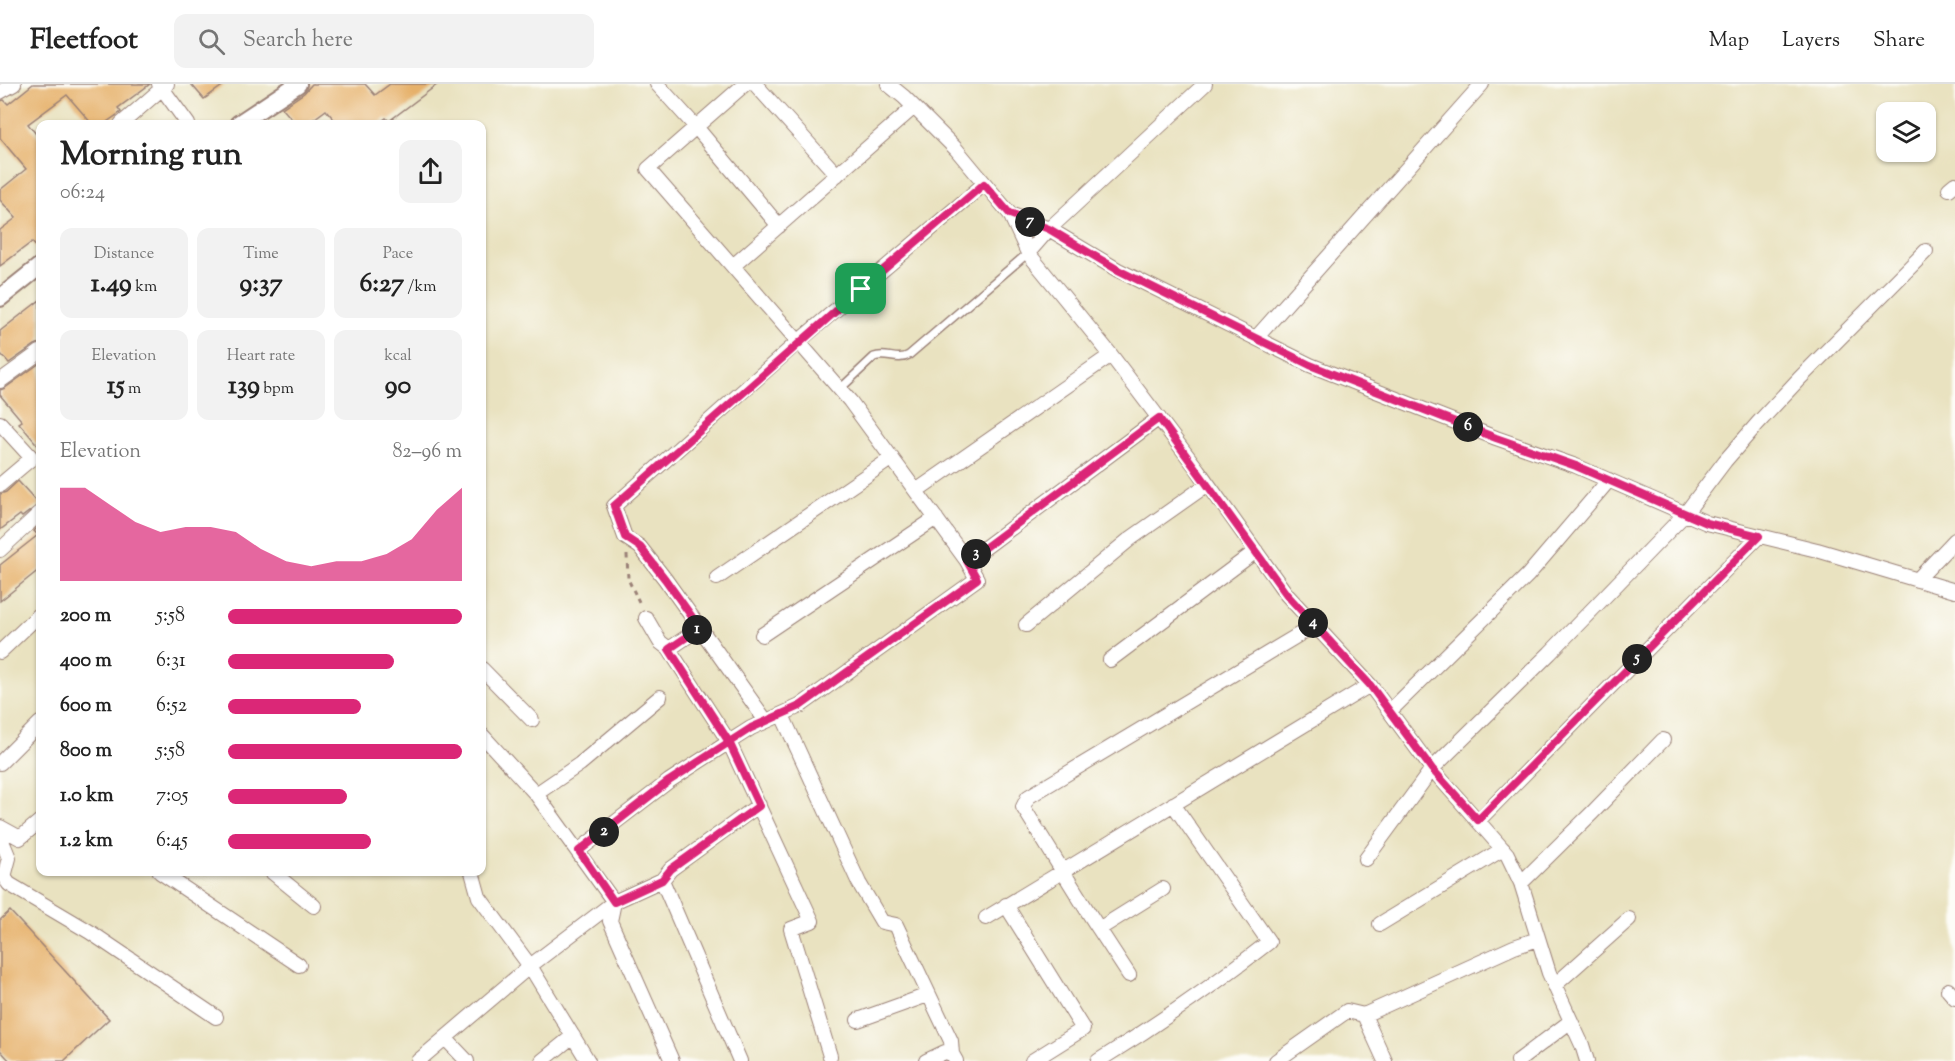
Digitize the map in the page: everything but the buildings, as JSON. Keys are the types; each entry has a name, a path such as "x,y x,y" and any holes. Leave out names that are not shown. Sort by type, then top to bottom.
{"street":[{"path":"0,92 14,84"},
{"path":"244,120 298,84"},
{"path":"657,84 779,226"},
{"path":"579,851 669,781 751,728 800,706 977,579 936,518 840,389 648,169 746,84"},
{"path":"755,84 837,175"},
{"path":"888,84 956,149 1010,214 1028,253 1159,418 1287,595 1370,685 1432,769 1503,849 1521,883 1555,986 1587,1061"},
{"path":"1028,253 1049,229 1205,84"},
{"path":"1256,338 1482,84"},
{"path":"125,120 162,85 185,120"},
{"path":"734,266 914,107"},
{"path":"766,721 665,579 640,547 625,537 614,506 799,341 984,184"},
{"path":"1010,214 1049,229 1118,270 1310,365 1496,438 1576,466 1707,523 1816,550 1955,591"},
{"path":"1366,859 1432,769 1550,653 1685,514 1725,461 1758,423 1926,250"},
{"path":"3,291 36,269"},
{"path":"0,381 36,355"},
{"path":"916,491 1111,355"},
{"path":"967,561 1159,418"},
{"path":"0,423 36,455 0,485"},
{"path":"717,578 892,458"},
{"path":"1390,711 1528,574 1609,480"},
{"path":"1026,625 1130,539 1208,484"},
{"path":"0,550 36,517"},
{"path":"762,635 936,518"},
{"path":"1478,820 1759,536"},
{"path":"1917,580 1955,540"},
{"path":"1110,660 1256,551"},
{"path":"0,652 36,618"},
{"path":"646,618 660,642 669,649 729,742 812,921 791,929 830,1056"},
{"path":"1129,975 1061,871 1055,857 1023,807 1028,797 1314,625"},
{"path":"669,649 700,628"},
{"path":"486,673 532,720"},
{"path":"986,918 1370,685"},
{"path":"536,794 580,764 660,697"},
{"path":"782,714 859,883 882,922 896,925 951,1041 954,1057"},
{"path":"0,763 36,727"},
{"path":"486,739 536,794 614,902 610,921 672,1061"},
{"path":"1521,883 1663,740"},
{"path":"1098,1061 1143,1034 1219,981 1269,942 1173,804"},
{"path":"418,1061 531,966 614,902 662,880 671,869 759,806"},
{"path":"0,826 20,838 36,824"},
{"path":"0,836 9,858 4,877 9,884 90,932 216,1017"},
{"path":"1380,924 1503,849"},
{"path":"166,876 298,965"},
{"path":"277,876 314,906"},
{"path":"473,876 479,897 531,966 588,1061"},
{"path":"662,880 740,1061"},
{"path":"1099,929 1163,888"},
{"path":"1006,905 1083,1029 1032,1061"},
{"path":"1555,986 1629,919"},
{"path":"1276,1061 1347,1011 1364,1015 1514,947 1538,939"},
{"path":"858,1020 928,995"},
{"path":"1364,1015 1385,1061"},
{"path":"1518,1061 1571,1022"},
{"path":"542,1061 573,1036"},
{"path":"445,1038 467,1061"},
{"path":"926,1061 945,1053 954,1057"}],"lane":[{"path":"840,389 880,354 897,359 909,355 1028,253"}],"path":[{"path":"625,537 628,579 638,596 646,618"}],"route":[{"path":"861,289 799,341 614,506 625,537 640,547 700,628 669,649 729,742 759,806 671,869 662,880 614,902 579,851 669,781 729,742 751,728 800,706 977,579 967,561 1159,418 1287,595 1370,685 1432,769 1478,820 1759,536 1707,523 1576,466 1496,438 1310,365 1118,270 1049,229 1010,214 984,184 861,289"}]}
